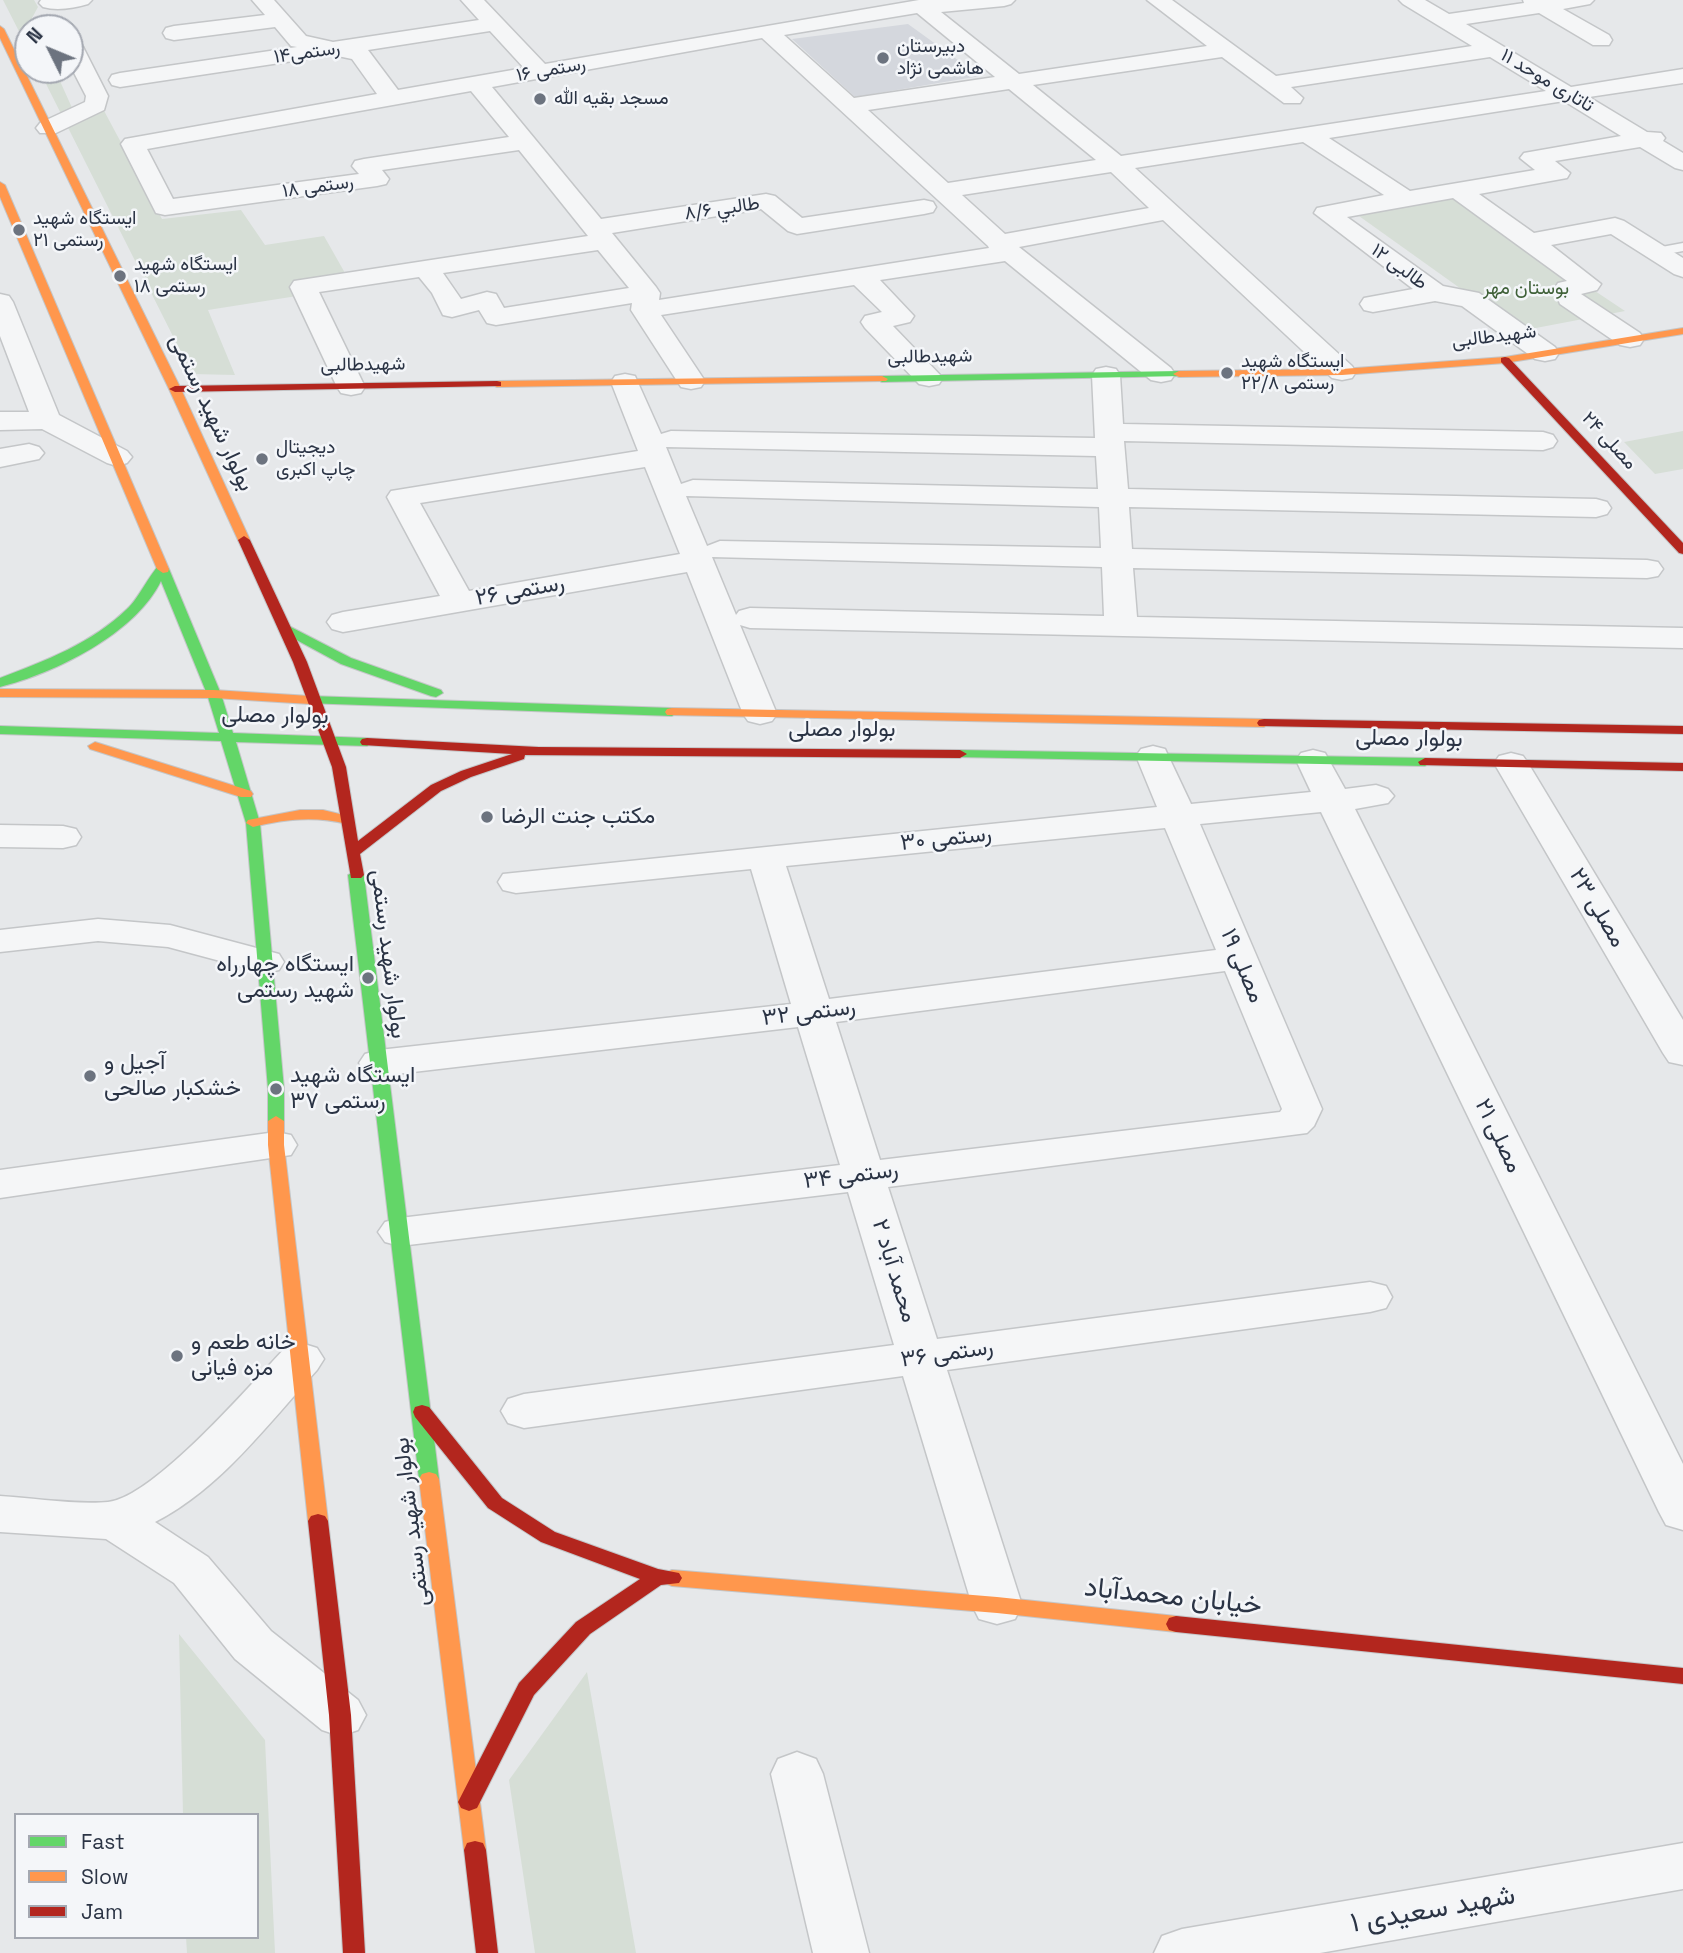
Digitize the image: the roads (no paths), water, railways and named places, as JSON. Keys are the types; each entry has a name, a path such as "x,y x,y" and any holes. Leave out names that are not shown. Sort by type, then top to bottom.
{"main road":[{"name":"بولوار شهید رستمی","path":"0,29 175,389 285,628 315,699 327,740 339,767 353,852 487,1953"},
{"path":"0,185 117,457 214,694 230,739 253,823 276,1089 276,1145 340,1715 354,1953"},
{"name":"شهیدطالبی","path":"175,389 1342,372 1505,360 1683,331"},
{"name":"مصلی ۲۴","path":"1505,360 1683,550"},
{"path":"0,683 51,664 85,646 145,598 162,567"},
{"path":"285,628 346,661 475,706"},
{"name":"بولوار مصلی","path":"0,692 214,694 475,706 760,714 1683,730"},
{"name":"بولوار مصلی","path":"0,730 327,740 538,751 1153,756 1683,767"},
{"path":"46,730 246,794"},
{"path":"353,852 409,806 439,787 486,766 538,751"},
{"path":"253,823 291,813 321,813 347,820"},
{"name":"خیابان محمدآباد","path":"422,1412 495,1503 548,1537 657,1577 997,1605 1683,1676"},
{"path":"469,1802 526,1689 583,1628 657,1577"}],"street":[{"path":"49,2 81,0"},
{"path":"263,0 299,41 360,54 392,98"},
{"path":"472,0 540,72"},
{"name":"رستمی ۱۶","path":"165,208 133,144 766,31 921,6 1004,0"},
{"path":"1158,0 1334,130"},
{"name":"تاتاری موحد ۱۱","path":"1410,0 1681,160"},
{"path":"1445,21 1536,3 1583,0"},
{"path":"1536,3 1601,40"},
{"path":"921,6 1116,164 1342,372"},
{"path":"174,33 281,20"},
{"name":"رستمی۱۴","path":"120,80 495,24"},
{"path":"766,31 849,106 933,199 987,248 1161,374"},
{"path":"738,36 759,55"},
{"path":"849,106 1225,50"},
{"path":"1271,83 1493,50"},
{"path":"48,128 96,105 97,96 84,70"},
{"name":"طالبي ۸/۶","path":"351,387 303,288 426,268 766,201 797,226 1116,164 1683,76"},
{"path":"477,83 599,234 646,302 691,381"},
{"path":"1307,134 1406,199 1558,173 1532,158 1683,133"},
{"name":"رستمی ۱۸","path":"165,208 377,179 364,166 524,142"},
{"path":"903,188 933,199 943,223"},
{"path":"1458,190 1588,284 1567,289 1569,298 1630,339"},
{"name":"طالبی ۱۲","path":"1406,199 1326,213 1435,293 1470,299 1545,352"},
{"path":"426,268 444,291 452,309 486,300 496,317 860,276 1168,212"},
{"path":"1530,241 1615,226 1683,269"},
{"path":"860,276 901,316 874,322 929,378"},
{"path":"1373,304 1435,293"},
{"path":"0,302 8,342 47,420"},
{"path":"1106,375 1121,625"},
{"path":"625,383 662,448 708,556 760,714"},
{"path":"0,421 47,420 117,457"},
{"path":"459,602 401,497 662,448 1110,440 1543,441"},
{"path":"0,458 29,453"},
{"path":"694,489 1596,508"},
{"name":"رستمی ۲۶","path":"343,622 708,556 1117,557 1647,569"},
{"path":"751,618 1683,638"},
{"name":"مصلی ۱۹","path":"1153,756 1302,1109 1300,1117"},
{"name":"مصلی ۲۱","path":"1313,760 1683,1512"},
{"name":"مصلی ۲۳","path":"1511,763 1683,1054"},
{"name":"رستمی ۳۰","path":"516,882 1376,796"},
{"path":"0,836 63,837"},
{"name":"محمد آباد ۲","path":"765,857 997,1605"},
{"path":"0,941 98,930 170,936 265,962"},
{"name":"رستمی ۳۲","path":"379,1063 814,1013 1239,958"},
{"name":"رستمی ۳۴","path":"400,1232 1292,1124 1300,1117"},
{"path":"0,1184 276,1145"},
{"name":"رستمی ۳۶","path":"524,1411 1370,1297"},
{"path":"116,1521 165,1496 223,1444 301,1359"},
{"path":"0,1514 116,1521 191,1570 253,1645 340,1715"},
{"path":"797,1774 841,1953"},
{"name":"شهید سعیدی ۱","path":"1182,1953 1683,1866"}],"lane":[{"path":"1656,252 1683,247"}],"place":[{"name":"دبیرستان هاشمی نژاد","path":"883,58"},
{"name":"مسجد بقیه الله","path":"540,99"},
{"name":"ایستگاه شهید رستمی ۲۱","path":"19,230"},
{"name":"ایستگاه شهید رستمی ۱۸","path":"120,276"},
{"name":"ایستگاه شهید رستمی ۲۲/۸","path":"1227,373"},
{"name":"دیجیتال چاپ اکبری","path":"262,459"},
{"name":"مكتب جنت الرضا","path":"487,817"},
{"name":"ایستگاه چهارراه شهید رستمی","path":"368,978"},
{"name":"آجیل و خشکبار صالحی","path":"90,1076"},
{"name":"ایستگاه شهید رستمی ۳۷","path":"276,1089"},
{"name":"خانه طعم و مزه فیانی","path":"177,1356"}],"park label":[{"name":"بوستان مهر","path":"1526,289"}]}
